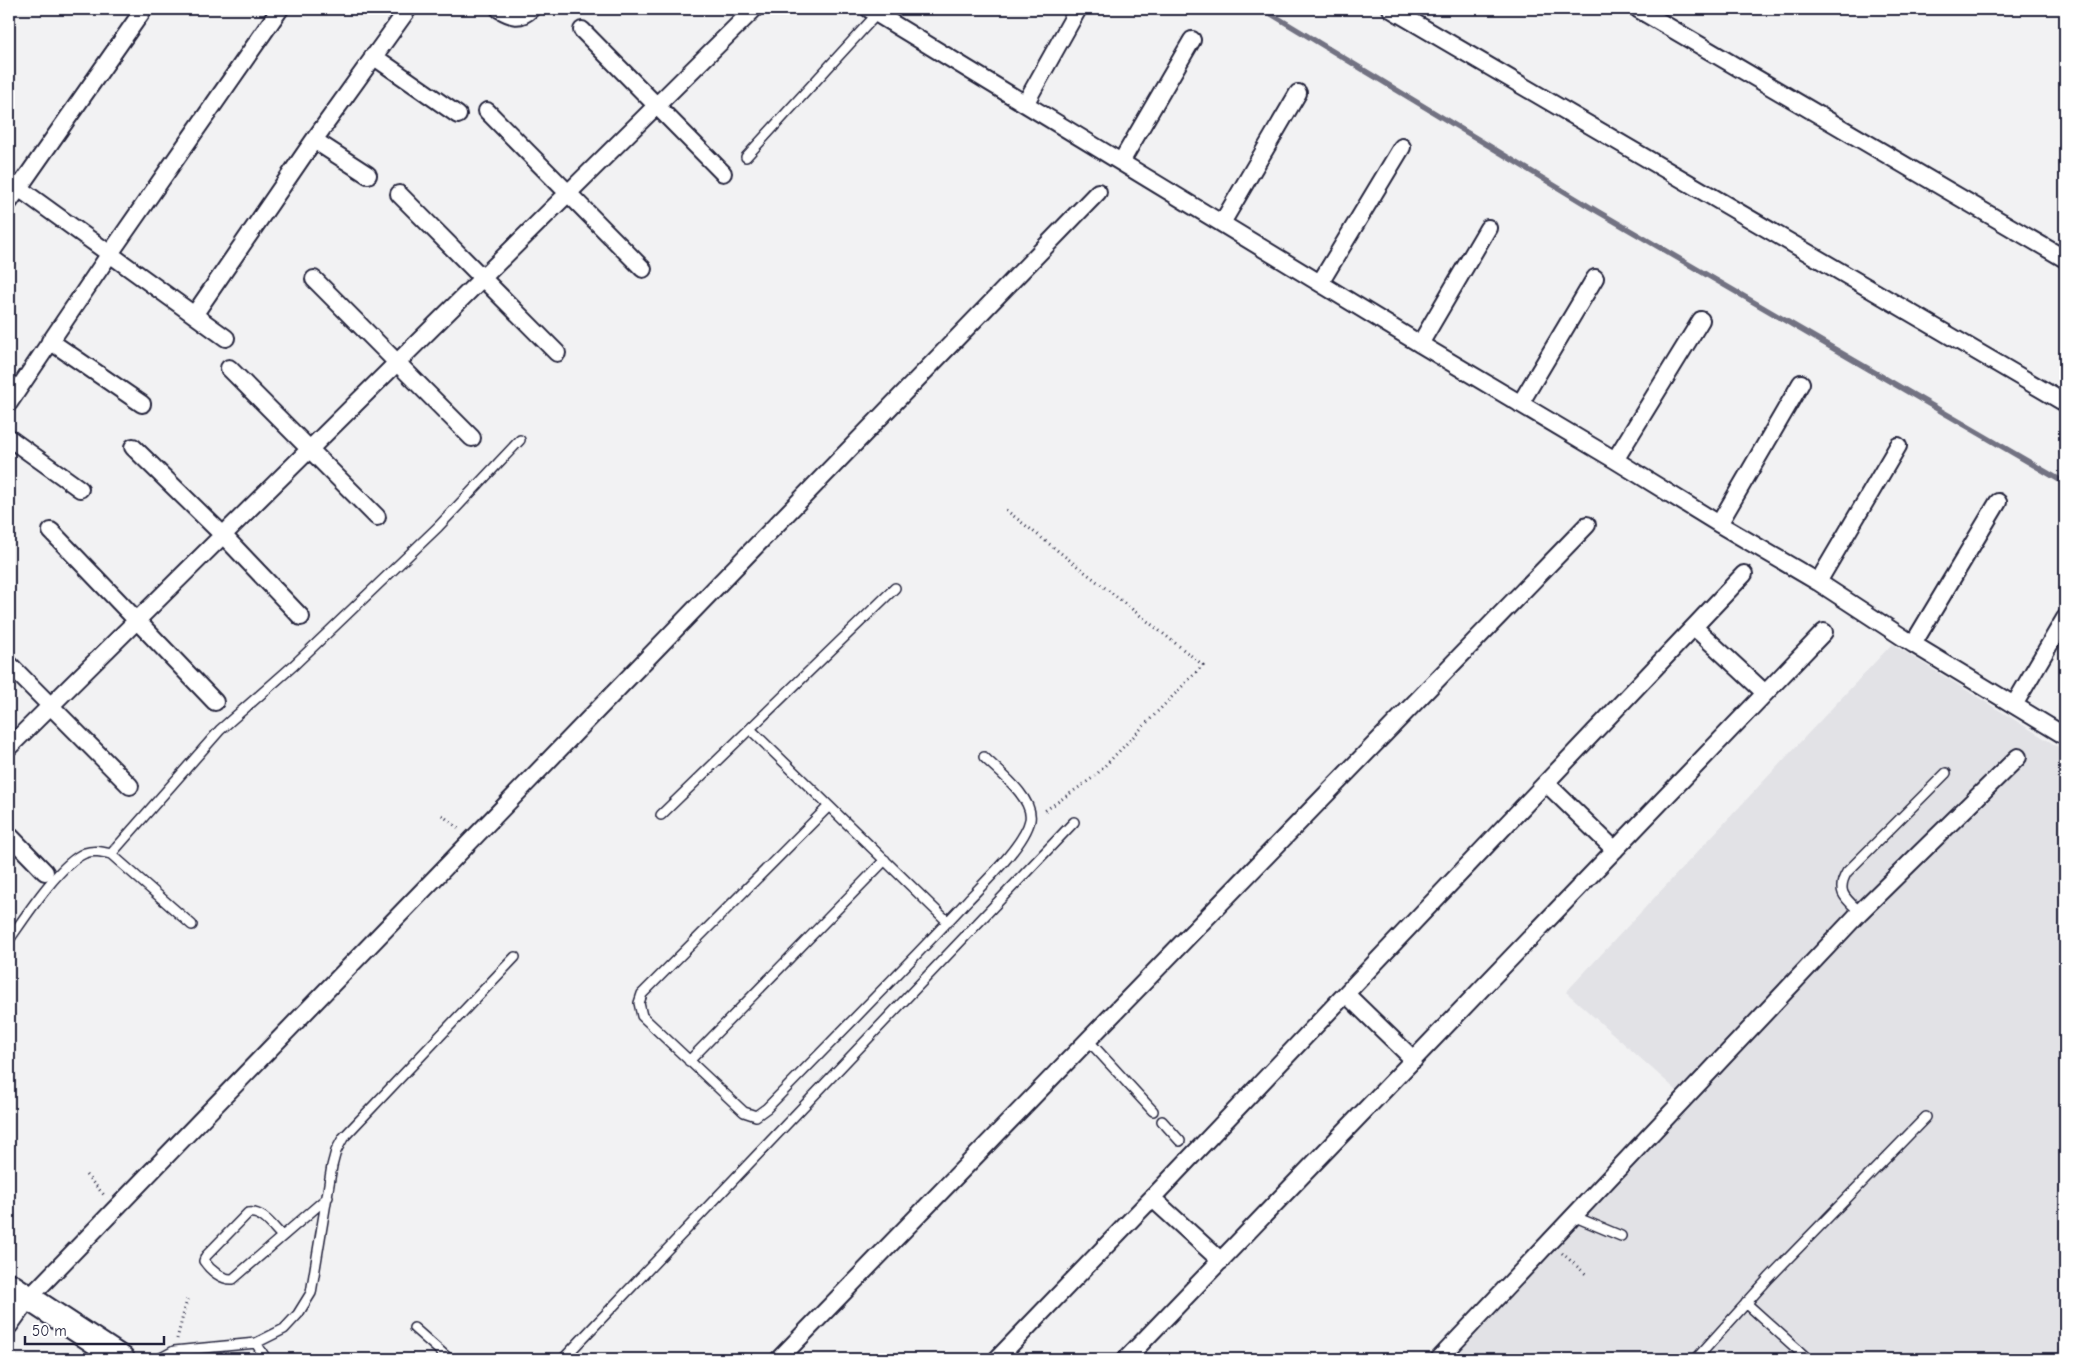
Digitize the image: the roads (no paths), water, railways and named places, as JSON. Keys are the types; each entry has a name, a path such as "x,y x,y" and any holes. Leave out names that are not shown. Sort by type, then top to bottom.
{"street":[{"path":"9,202 13,185 144,9"},
{"path":"9,403 109,254 280,9"},
{"path":"194,315 314,140 408,9"},
{"path":"499,9 511,16 520,16 526,14 531,9"},
{"path":"9,747 398,364 568,192 754,9"},
{"path":"1025,104 1078,9"},
{"path":"1391,9 2065,403"},
{"path":"1638,9 2065,259"},
{"path":"875,10 1025,104 1420,344 1818,582 1913,644 2065,736"},
{"path":"582,30 723,173"},
{"path":"1120,162 1192,40"},
{"path":"374,56 458,115"},
{"path":"1222,223 1298,93"},
{"path":"488,111 643,269"},
{"path":"314,140 368,175"},
{"path":"1320,283 1402,147"},
{"path":"13,185 226,338"},
{"path":"9,1326 29,1298 1098,192"},
{"path":"399,194 557,353"},
{"path":"1420,344 1488,228"},
{"path":"1520,404 1595,278"},
{"path":"314,279 472,438"},
{"path":"1615,460 1701,320"},
{"path":"50,341 142,404"},
{"path":"229,368 377,517"},
{"path":"1719,524 1801,383"},
{"path":"9,438 80,489"},
{"path":"1818,582 1898,446"},
{"path":"133,447 223,535 301,617"},
{"path":"1913,644 1998,502"},
{"path":"779,1359 1586,525"},
{"path":"51,531 138,619 215,702"},
{"path":"997,1359 1744,574"},
{"path":"2014,704 2065,618"},
{"path":"1694,627 1765,693"},
{"path":"1126,1359 1824,632"},
{"path":"9,664 130,786"},
{"path":"1439,1359 1860,912 2018,757"},
{"path":"1546,783 1615,850"},
{"path":"9,835 45,872"},
{"path":"1346,994 1414,1060"},
{"path":"1152,1198 1221,1260"},
{"path":"9,1285 122,1359"}],"lane":[{"path":"746,157 875,10"},
{"path":"112,854 220,730 294,665 438,528 520,440"},
{"path":"660,815 895,588"},
{"path":"750,729 948,922"},
{"path":"829,806 642,994 639,1003 642,1016 744,1112 756,1116 767,1108 948,922 1009,856 1030,820 1030,810 1022,795 984,758"},
{"path":"1860,912 1844,896 1841,887 1842,880 1847,872 1946,773"},
{"path":"563,1359 1074,822"},
{"path":"9,940 54,880 71,862 84,854 99,851 112,854 192,925"},
{"path":"689,1061 885,860"},
{"path":"159,1359 174,1351 256,1343 284,1330 298,1314 311,1293 336,1151 343,1138 515,957"},
{"path":"1087,1039 1153,1111"},
{"path":"1696,1359 1746,1303 1926,1117"},
{"path":"1162,1121 1180,1141"},
{"path":"282,1236 260,1214 254,1212 248,1214 206,1256 204,1261 207,1266 227,1280 233,1279 328,1197"},
{"path":"1573,1216 1621,1236"},
{"path":"1746,1303 1808,1359"},
{"path":"414,1328 449,1359"},
{"path":"256,1343 266,1359"}],"waterway":[{"path":"1263,9 1590,207 2065,483"}]}
